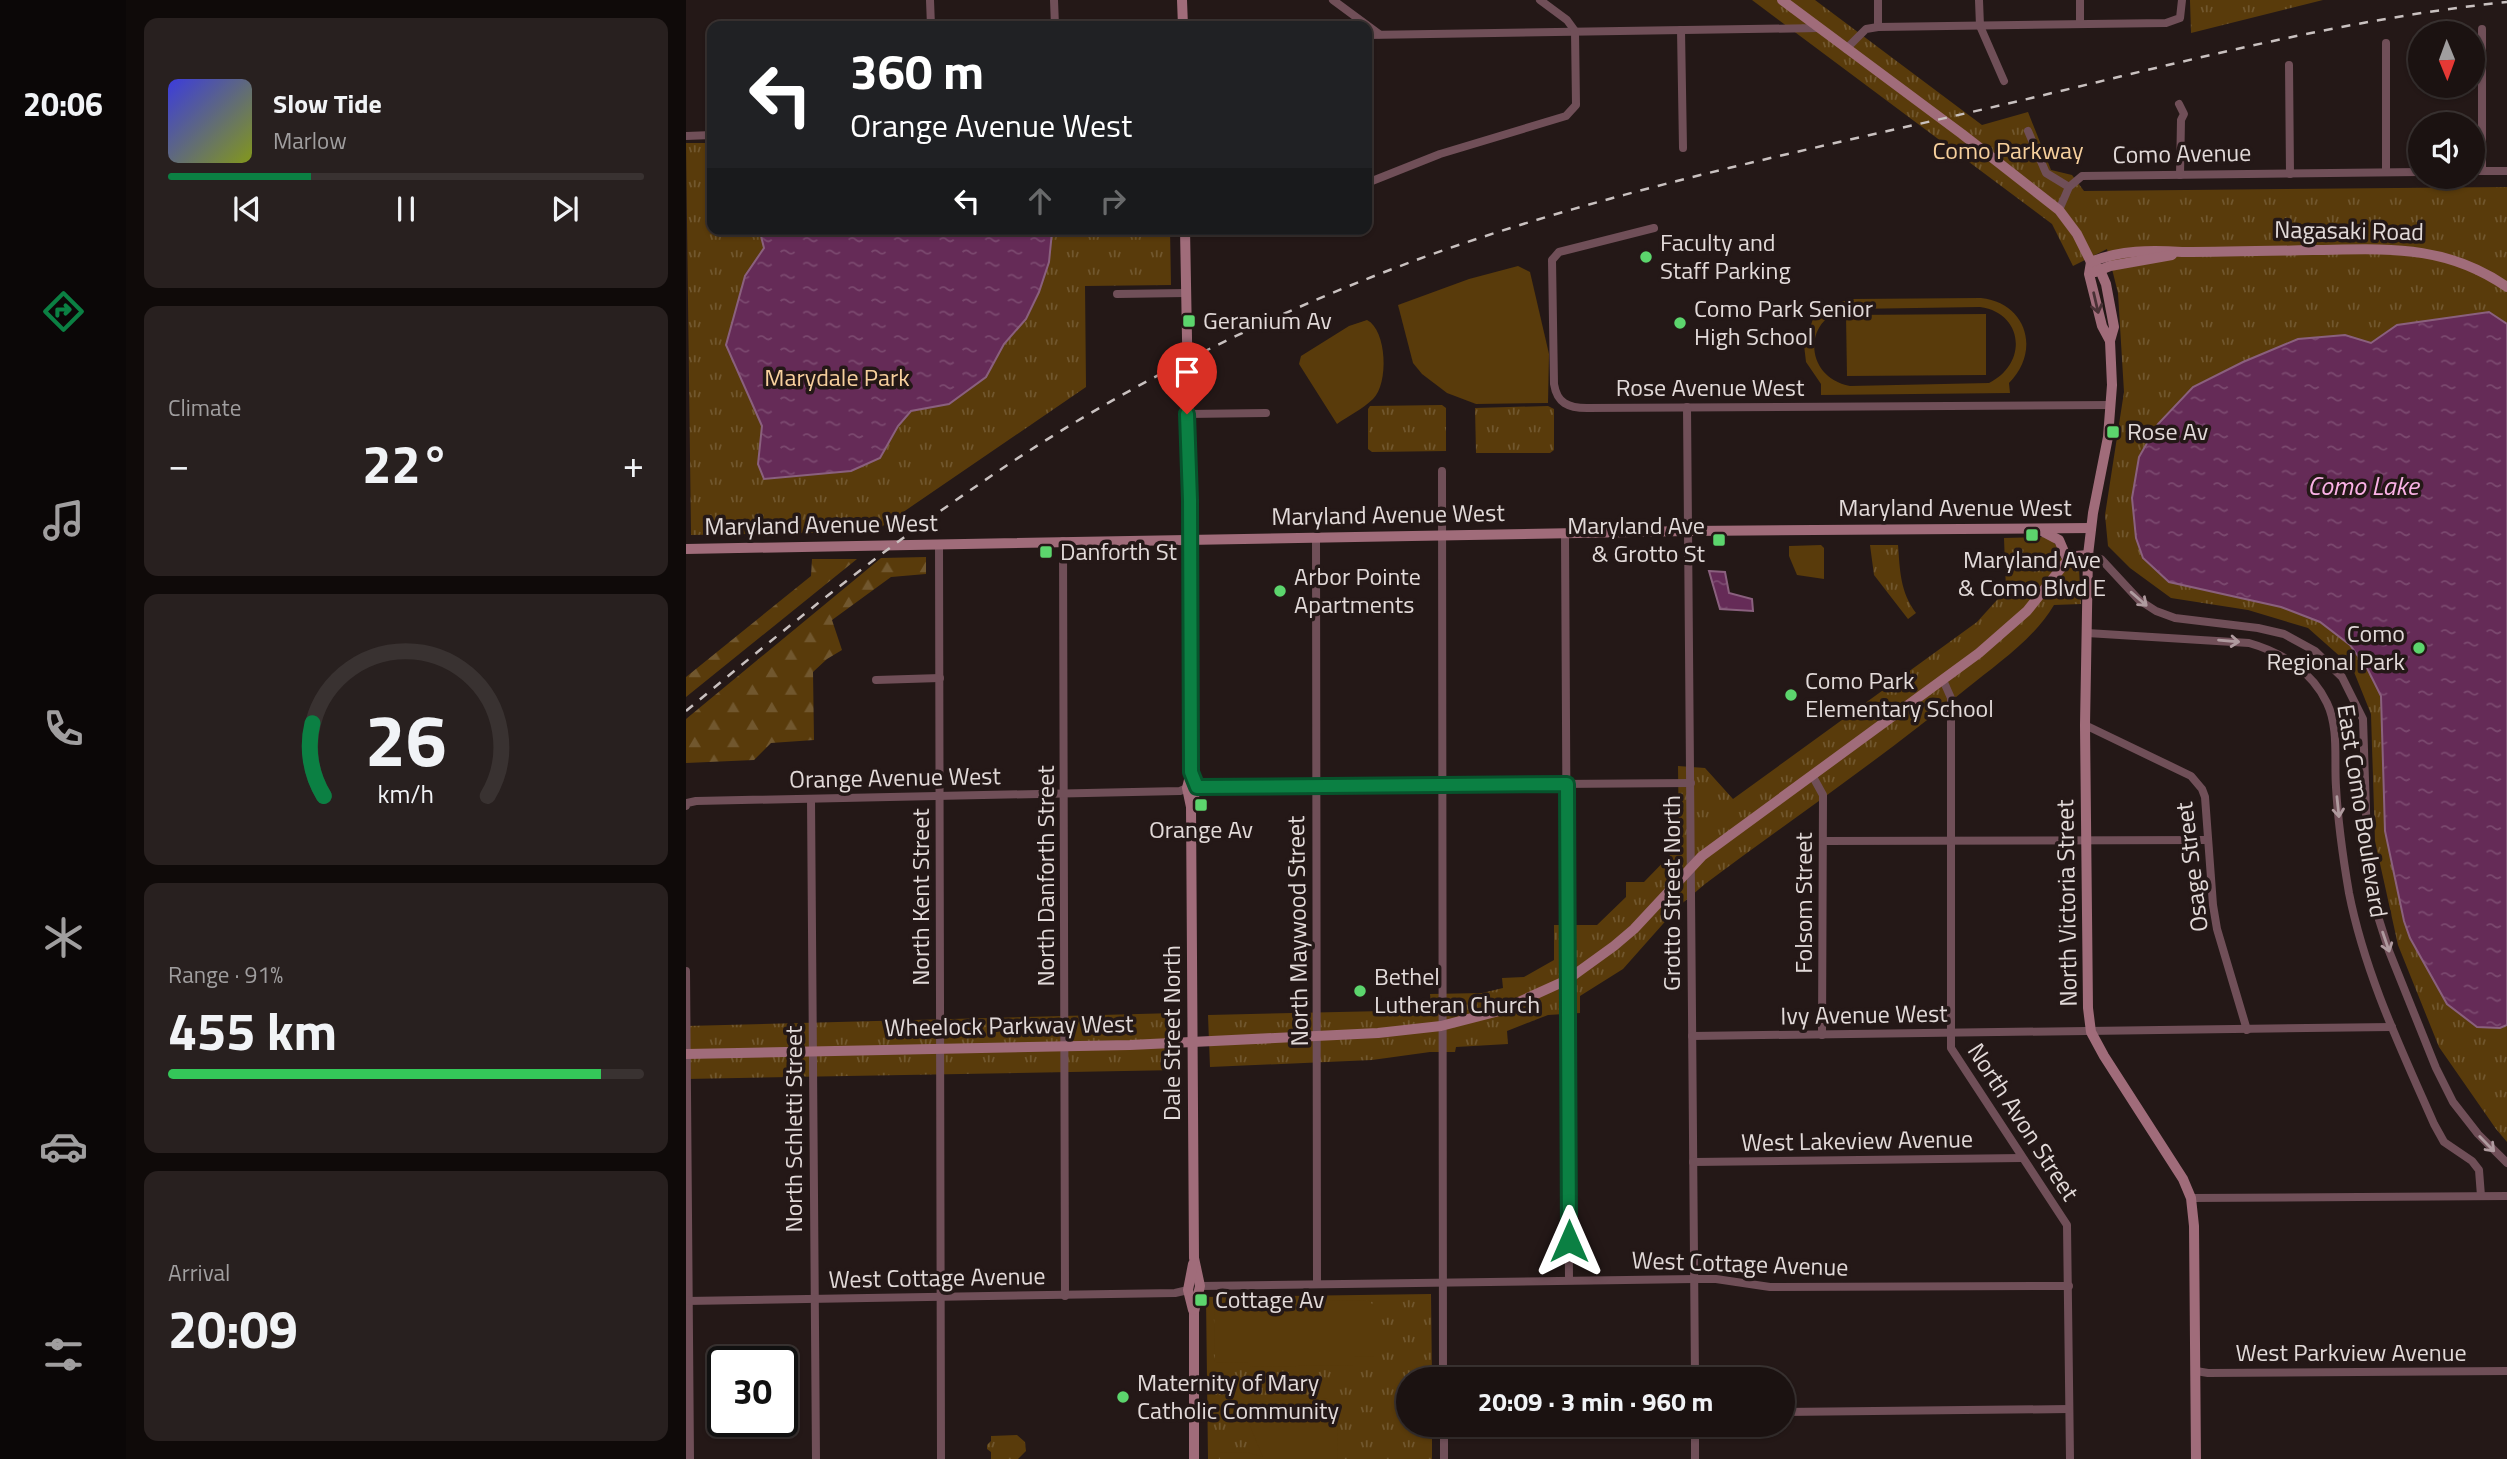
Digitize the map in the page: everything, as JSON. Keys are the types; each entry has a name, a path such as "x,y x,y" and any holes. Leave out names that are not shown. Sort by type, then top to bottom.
{"street":[{"path":"930,0 930,21"},
{"path":"1054,0 1055,21"},
{"path":"1182,0 1183,21"},
{"path":"1333,0 1361,21"},
{"path":"1372,181 1440,154 1569,115 1576,105 1575,32 1567,20 1540,0"},
{"path":"1782,0 2059,210 2077,234 2108,298 2113,327 2110,341 2111,405 2091,528"},
{"path":"1878,0 1878,27"},
{"path":"1979,0 1980,26 2004,81"},
{"path":"2080,0 2080,24"},
{"path":"1846,49 1866,29 1878,27 2166,23 2180,18 2182,0"},
{"path":"1372,34 1819,28"},
{"path":"1372,29 1379,34"},
{"path":"1681,30 1683,148"},
{"path":"2386,43 2386,172"},
{"path":"2289,65 2290,174"},
{"path":"2179,104 2184,114 2181,120 2180,175"},
{"path":"2028,131 2046,173 2069,187 2059,210"},
{"path":"686,136 707,135"},
{"path":"2485,171 2507,171"},
{"name":"Como Avenue","path":"2069,187 2082,176 2408,172"},
{"name":"Rose Avenue West","path":"1654,228 1559,252 1552,260 1555,393 1560,401 1568,406 2111,405"},
{"name":"Dale Street North","path":"1185,235 1191,539 1194,1258 1188,1290 1194,1312"},
{"name":"Nagasaki Road","path":"2182,252 2407,249 2452,259 2481,271 2507,287"},
{"path":"2094,269 2108,255 2157,250 2182,252"},
{"path":"2094,269 2182,252"},
{"path":"2108,298 2115,275 2136,262"},
{"path":"2094,269 2102,326 2110,341"},
{"path":"1117,294 1186,293"},
{"name":"Grotto Street North","path":"1687,407 1695,1367"},
{"path":"1187,414 1266,413"},
{"path":"1442,471 1443,1367"},
{"name":"Maryland Avenue West","path":"686,549 1688,530 2091,528"},
{"name":"North Victoria Street","path":"2091,528 2088,555 2085,725 2088,1008 2091,1032 2104,1056 2183,1179 2191,1198 2194,1226 2196,1459"},
{"path":"2036,529 2059,540 2068,561 2076,556 2088,555 2101,559 2138,600 2155,611 2175,618 2258,628 2284,634 2315,651 2342,677 2363,719 2368,872 2375,907 2389,951 2436,1068 2453,1102 2478,1135 2507,1163"},
{"path":"1566,534 1569,1280"},
{"name":"North Maywood Street","path":"1316,537 1317,1283"},
{"name":"North Danforth Street","path":"1063,541 1065,1296"},
{"name":"North Kent Street","path":"939,544 941,1459"},
{"name":"Wheelock Parkway West","path":"686,1054 1065,1046 1318,1036 1441,1027 1499,1011 1567,980 1628,934 1702,856 1995,640 2027,611 2068,561"},
{"name":"East Como Boulevard","path":"2087,633 2249,643 2273,650 2294,663 2314,682 2328,704 2334,733 2336,787 2350,895 2365,954 2392,1027 2434,1124 2444,1142 2472,1161 2479,1170 2481,1196"},
{"path":"876,680 940,678"},
{"name":"North Avon Street","path":"1943,680 1951,698 1951,1048 2067,1225 2070,1459"},
{"name":"Osage Street","path":"2085,725 2197,781 2205,797 2217,929 2247,1030"},
{"name":"Folsom Street","path":"1812,775 1823,795 1822,1035"},
{"name":"Orange Avenue West","path":"687,805 811,799 1180,792 1192,788 1691,783"},
{"name":"North Schletti Street","path":"811,799 816,1459"},
{"path":"1824,841 2208,840"},
{"path":"686,971 690,1459"},
{"name":"Ivy Avenue West","path":"1692,1036 2392,1027"},
{"name":"West Lakeview Avenue","path":"1693,1162 2022,1158"},
{"path":"2191,1198 2507,1196"},
{"name":"Dale Street North","path":"1194,1258 1200,1286 1194,1312 1194,1459"},
{"name":"West Cottage Avenue","path":"1200,1286 1694,1279 1716,1279 1770,1287 2069,1286"},
{"name":"West Cottage Avenue","path":"687,1301 1065,1296 1175,1293 1188,1290"},
{"name":"West Parkview Avenue","path":"2196,1371 2507,1371"},
{"path":"1795,1412 2069,1409"},
{"path":"1444,1437 1444,1459"},
{"path":"1695,1437 1695,1459"}],"green space":[{"name":"Como Regional Park","path":"1752,0 1815,0 1982,125 2028,112 2051,170 2072,175 2084,191 2507,187 2507,1142 2439,1047 2398,945 2375,841 2371,714 2352,667 2308,628 2248,610 2171,598 2130,568 2108,546 2105,515 2124,392 2118,293 2107,249 2073,266 2052,224"},
{"path":"2190,0 2323,0 2191,33"},
{"name":"Marydale Park","path":"686,143 707,143 707,235 1170,235 1171,285 1085,286 1086,387 874,532 691,535"},
{"path":"1518,266 1530,272 1549,354 1548,403 1476,404 1447,393 1422,374 1413,363 1398,305 1469,279"},
{"path":"1981,298 1997,302 2009,309 2019,319 2026,343 2025,357 2009,383 2010,393 1821,395 1821,384 1806,362 1804,345 1813,319 1827,306 1852,299","holes":["1980,307 1995,311 2005,319 2016,340 2010,364 2002,375 1989,383 1850,386 1834,380 1823,371 1816,358 1814,345 1817,332 1824,321 1836,313 1852,309"]},
{"path":"1986,314 1986,375 1847,376 1846,315"},
{"path":"1367,320 1379,334 1382,345 1382,382 1373,399 1337,424 1299,364 1301,356 1349,326"},
{"path":"1442,405 1446,408 1446,451 1372,452 1368,449 1370,406"},
{"path":"1548,406 1554,409 1554,450 1550,453 1476,453 1475,408"},
{"path":"2048,537 2060,549 2060,557 2071,568 2079,569 2081,604 2054,605 2026,640 2002,660 1902,739 1705,884 1678,907 1623,969 1580,996 1580,1013 1548,1015 1507,1031 1508,1044 1456,1047 1455,1052 1430,1052 1372,1060 1210,1067 1208,1015 1385,1011 1431,1004 1430,994 1482,993 1503,988 1502,978 1524,977 1554,960 1554,925 1597,925 1626,897 1626,882 1644,882 1679,846 1678,766 1705,768 1733,799 1977,622 2006,590 2004,538"},
{"path":"1821,545 1824,548 1824,579 1797,575 1789,556 1789,546"},
{"path":"1870,545 1898,545 1904,589 1916,613 1908,619 1874,575"},
{"path":"926,557 926,574 891,577 832,620 842,650 813,672 814,740 771,743 754,760 686,763 686,719 881,558"},
{"path":"812,559 857,559 686,697 686,677 811,576"},
{"path":"1176,1013 1178,1070 686,1079 686,1026"},
{"path":"1431,1294 1432,1367 1396,1367 1396,1437 1432,1437 1432,1459 1208,1459 1206,1297"},
{"path":"1220,1299 1280,1299 1280,1308 1321,1308 1321,1301 1369,1300 1374,1307 1374,1357 1354,1356 1354,1365 1248,1367 1248,1363 1215,1362 1214,1306"},
{"path":"1326,1398 1338,1410 1337,1459 1220,1459 1220,1453 1246,1452 1263,1457 1249,1424 1248,1402"},
{"path":"1017,1435 1025,1442 1026,1451 1018,1459 991,1459 987,1445 991,1436"}],"water":[{"path":"761,235 1052,235 1049,262 1039,292 1026,319 1004,344 986,377 949,404 911,411 898,426 880,458 851,471 764,479 758,464 762,426 726,345 745,276 764,248"},
{"name":"Como Lake","path":"2489,312 2507,324 2507,1025 2500,1028 2477,1027 2447,1004 2410,938 2385,831 2381,696 2368,670 2350,645 2320,622 2281,607 2169,582 2143,558 2136,538 2132,498 2139,457 2158,424 2193,387 2298,339 2345,335 2371,343 2397,325"},
{"path":"1709,571 1725,572 1729,593 1752,599 1753,611 1720,609"}],"railway":[{"path":"686,711 866,566 940,511 1031,450 1196,355 1371,277 1430,255 1568,211 1778,156 2312,33 2442,10 2507,2"}],"place":[{"name":"Faculty and Staff Parking","path":"1646,257"},
{"name":"Geranium Av","path":"1189,321"},
{"name":"Como Park Senior High School","path":"1680,323"},
{"name":"Rose Av","path":"2113,432"},
{"name":"Maryland Ave & Como Blvd E","path":"2032,535"},
{"name":"Maryland Ave & Grotto St","path":"1719,540"},
{"name":"Danforth St","path":"1046,552"},
{"name":"Arbor Pointe Apartments","path":"1280,591"},
{"name":"Como Regional Park","path":"2419,648"},
{"name":"Como Park Elementary School","path":"1791,695"},
{"name":"Orange Av","path":"1201,805"},
{"name":"Bethel Lutheran Church","path":"1360,991"},
{"name":"Cottage Av","path":"1201,1300"},
{"name":"Maternity of Mary Catholic Community","path":"1123,1397"}],"route":[{"path":"1187,414 1191,772 1197,787 1567,784 1569,1241"}],"park label":[{"name":"Como Parkway","path":"2008,151"}]}
